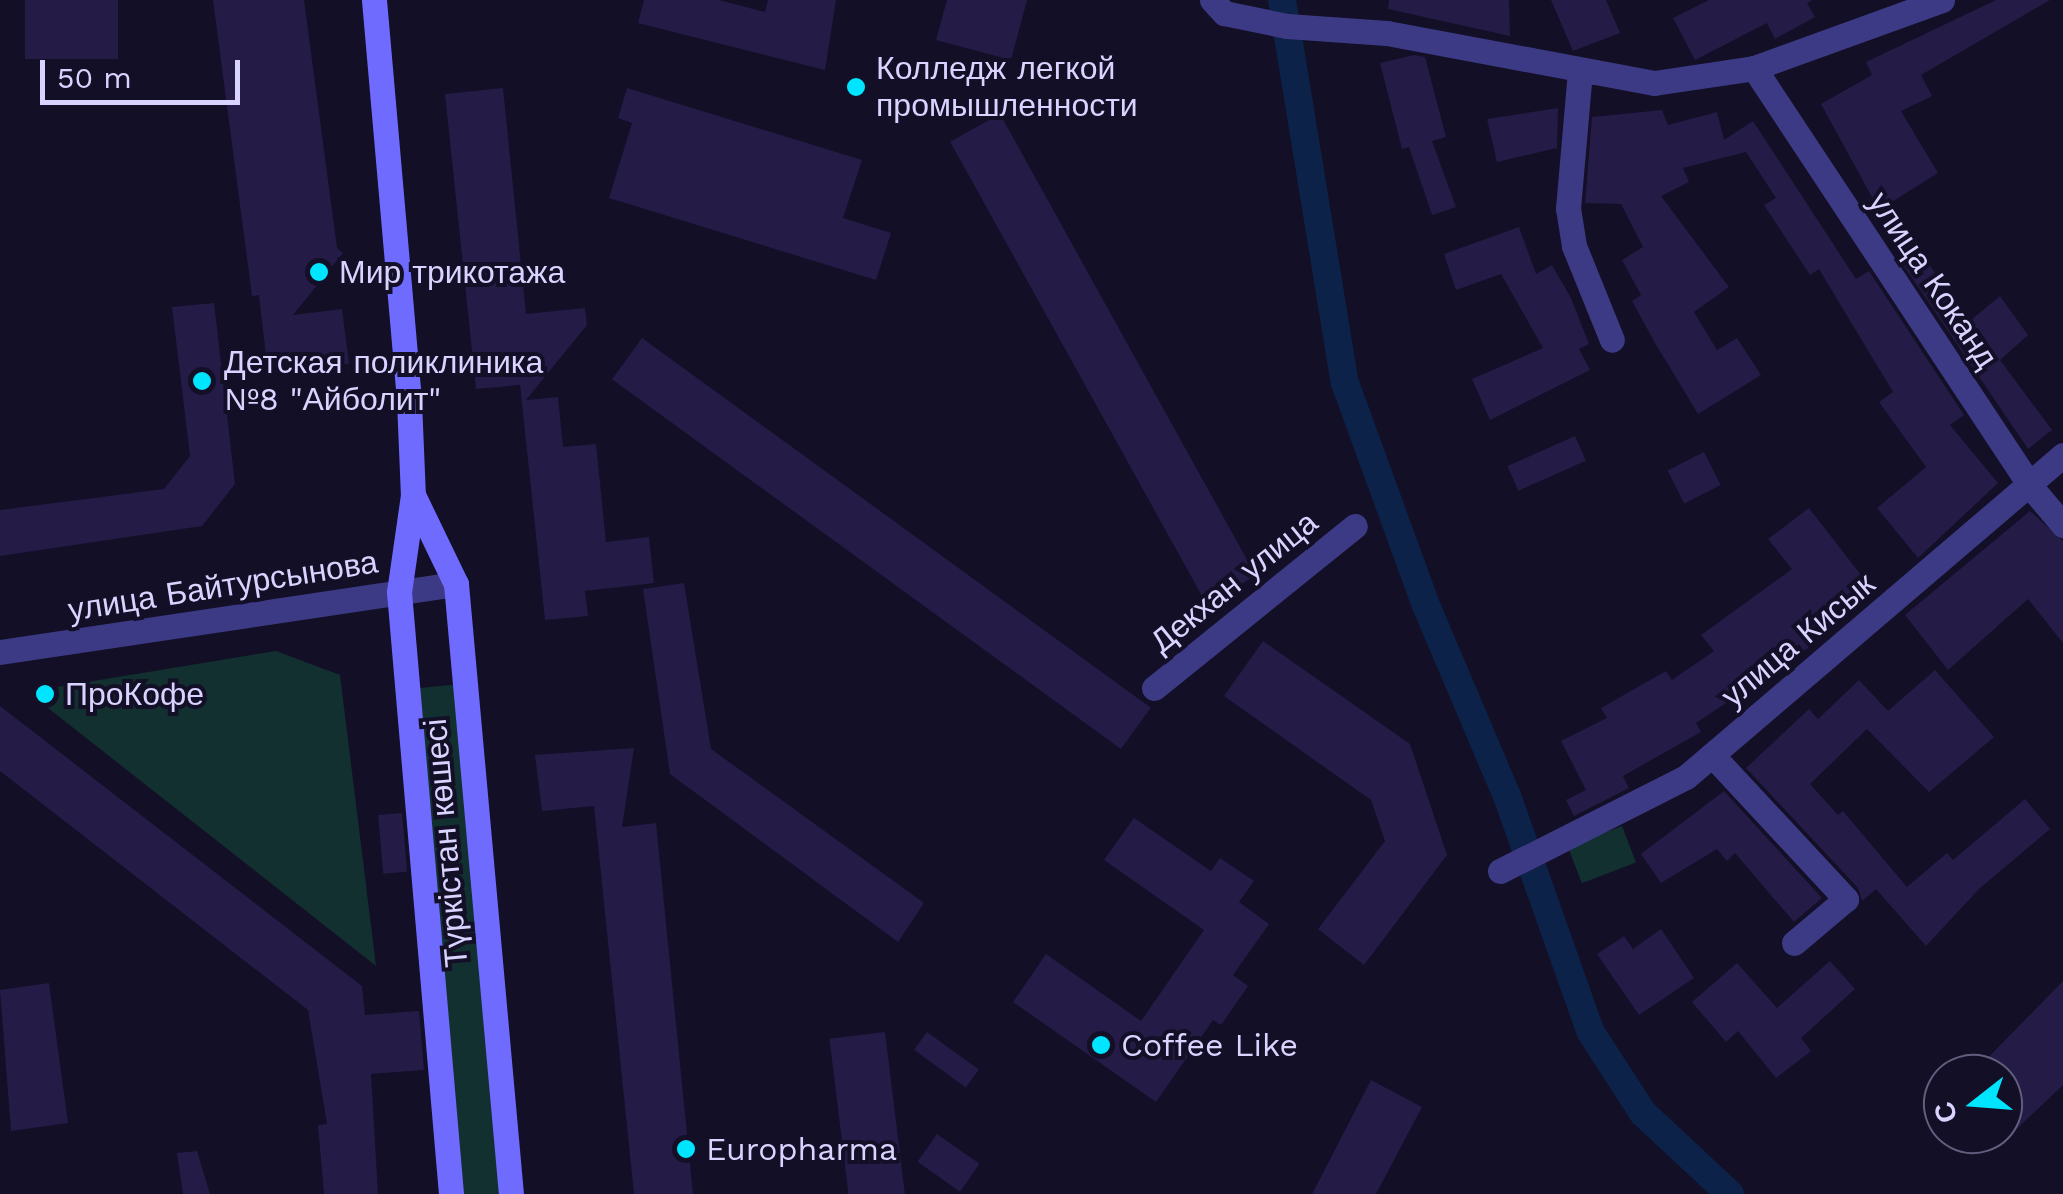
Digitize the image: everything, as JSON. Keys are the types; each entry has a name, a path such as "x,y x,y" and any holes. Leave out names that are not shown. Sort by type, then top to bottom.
{"main road":[{"name":"Түркістан көшесі","path":"374,0 413,495 400,592 451,1194"},
{"name":"Түркістан көшесі","path":"413,495 456,584 510,1194"}],"street":[{"path":"1212,0 1224,13 1306,12 1387,33 1654,83 1754,68 1942,0"},
{"name":"улица Коканд","path":"1754,68 2031,487 2063,525"},
{"path":"1595,72 1580,71 1568,208 1574,246 1612,340"},
{"name":"улица Кисык","path":"1500,870 1686,777 2031,487 2063,454"},
{"name":"Декхан улица","path":"1154,688 1354,526"},
{"name":"улица Байтурсынова","path":"0,652 456,584"},
{"path":"1712,755 1846,899 1794,942"}],"green space":[{"path":"276,651 340,675 376,966 48,708 57,687"},
{"path":"461,684 505,1194 461,1194 410,689"},
{"path":"1622,826 1636,862 1582,883 1568,847"}],"building":[{"path":"25,0 118,0 118,59 25,59"},
{"path":"213,0 304,0 337,248 343,253 293,315 342,309 349,364 268,373 259,295 252,296"},
{"path":"644,0 719,0 765,12 768,0 836,0 825,70 638,23"},
{"path":"947,0 1027,0 1011,60 936,40"},
{"path":"1389,0 1509,0 1510,36 1388,9"},
{"path":"1551,0 1606,0 1620,33 1573,51"},
{"path":"1709,0 1813,0 1807,3 1815,17 1775,39 1767,23 1695,60 1673,18"},
{"path":"1996,0 2050,0 1921,75 1932,96 1901,111 1938,173 1879,210 1821,104 1872,75 1866,62"},
{"path":"1414,55 1425,57 1446,137 1432,141 1456,207 1432,215 1409,147 1402,149 1380,63"},
{"path":"503,88 526,314 585,308 587,325 526,400 558,397 563,447 596,444 606,542 649,537 654,583 585,591 588,616 545,620 520,385 476,389 445,94"},
{"path":"627,88 862,160 843,218 891,233 876,280 609,198 632,123 618,118"},
{"path":"1558,108 1557,148 1497,162 1487,119"},
{"path":"1662,110 1668,125 1717,112 1724,140 1753,121 1856,279 1869,271 1964,415 1950,425 1998,483 1918,558 1877,508 1926,467 1879,402 1893,392 1819,269 1810,275 1764,205 1776,198 1746,152 1683,168 1689,182 1661,196 1729,287 1694,312 1717,350 1737,338 1761,375 1698,414 1655,343 1632,301 1641,295 1622,260 1643,247 1621,204 1585,203 1592,117"},
{"path":"1000,114 1256,576 1206,603 950,142"},
{"path":"1519,227 1536,274 1552,265 1571,298 1589,344 1579,349 1590,370 1490,420 1472,379 1543,348 1501,274 1456,290 1444,254"},
{"path":"1923,254 1966,324 2000,296 2028,335 2000,360 2052,430 2028,449 1904,266"},
{"name":"Детская поликлиника №8 \"Айболит\"","path":"214,303 235,484 202,526 0,556 0,510 164,489 190,456 172,307"},
{"path":"642,338 1151,708 1121,749 612,379"},
{"path":"1575,436 1586,461 1518,491 1507,466"},
{"path":"1704,452 1721,485 1684,504 1667,471"},
{"path":"1809,508 1871,588 1806,639 1811,646 1696,723 1701,732 1623,776 1629,788 1574,816 1566,800 1586,790 1561,741 1607,718 1601,708 1666,671 1672,680 1714,651 1701,635 1792,569 1768,539"},
{"path":"2030,511 2063,541 2063,643 2028,599 1948,670 1905,615"},
{"path":"684,583 711,749 924,903 898,942 670,774 643,589"},
{"path":"1263,641 1410,744 1447,855 1364,965 1318,929 1385,841 1371,800 1224,696"},
{"path":"1935,670 1994,737 1929,792 1867,729 1810,784 1838,815 1843,811 1907,887 1947,853 1953,860 2025,799 2050,829 1979,889 1926,946 1876,889 1862,901 1858,888 1746,768 1809,709 1818,719 1859,680 1888,711"},
{"path":"0,706 362,986 365,1015 419,1011 424,1070 371,1074 378,1194 324,1194 318,1125 327,1124 308,1010 0,771"},
{"path":"634,748 622,827 656,823 693,1194 634,1194 594,806 542,811 535,755"},
{"path":"1724,791 1822,898 1794,922 1735,853 1727,861 1717,849 1661,883 1641,854"},
{"path":"402,813 407,872 383,874 378,815"},
{"path":"1134,818 1211,871 1220,858 1254,881 1239,902 1269,924 1233,975 1248,986 1221,1025 1213,1020 1156,1102 1013,1002 1046,954 1141,1021 1204,930 1104,860"},
{"path":"1661,929 1694,978 1639,1015 1597,954 1624,936 1633,949"},
{"path":"1830,961 1855,989 1801,1038 1811,1051 1776,1078 1738,1031 1726,1042 1692,1002 1737,963 1777,1008"},
{"path":"2063,981 2063,1085 2023,1123 2023,1054 1992,1054"},
{"path":"49,983 68,1123 11,1131 0,990"},
{"path":"885,1032 905,1194 848,1194 829,1039"},
{"path":"927,1032 979,1070 966,1087 914,1050"},
{"path":"1371,1080 1422,1107 1376,1194 1312,1194"},
{"path":"937,1134 980,1164 960,1192 917,1162"},
{"path":"197,1151 210,1194 183,1194 177,1153"}],"waterway":[{"path":"1282,0 1345,383 1425,603 1507,796 1590,1031 1643,1113 1730,1194"}],"place":[{"name":"Колледж легкой промышленности","path":"856,87"},
{"name":"Мир трикотажа","path":"319,272"},
{"name":"Детская поликлиника №8 \"Айболит\"","path":"202,381"},
{"name":"ПроКофе","path":"45,694"},
{"name":"Coffee Like","path":"1101,1045"},
{"name":"Europharma","path":"686,1149"}]}
